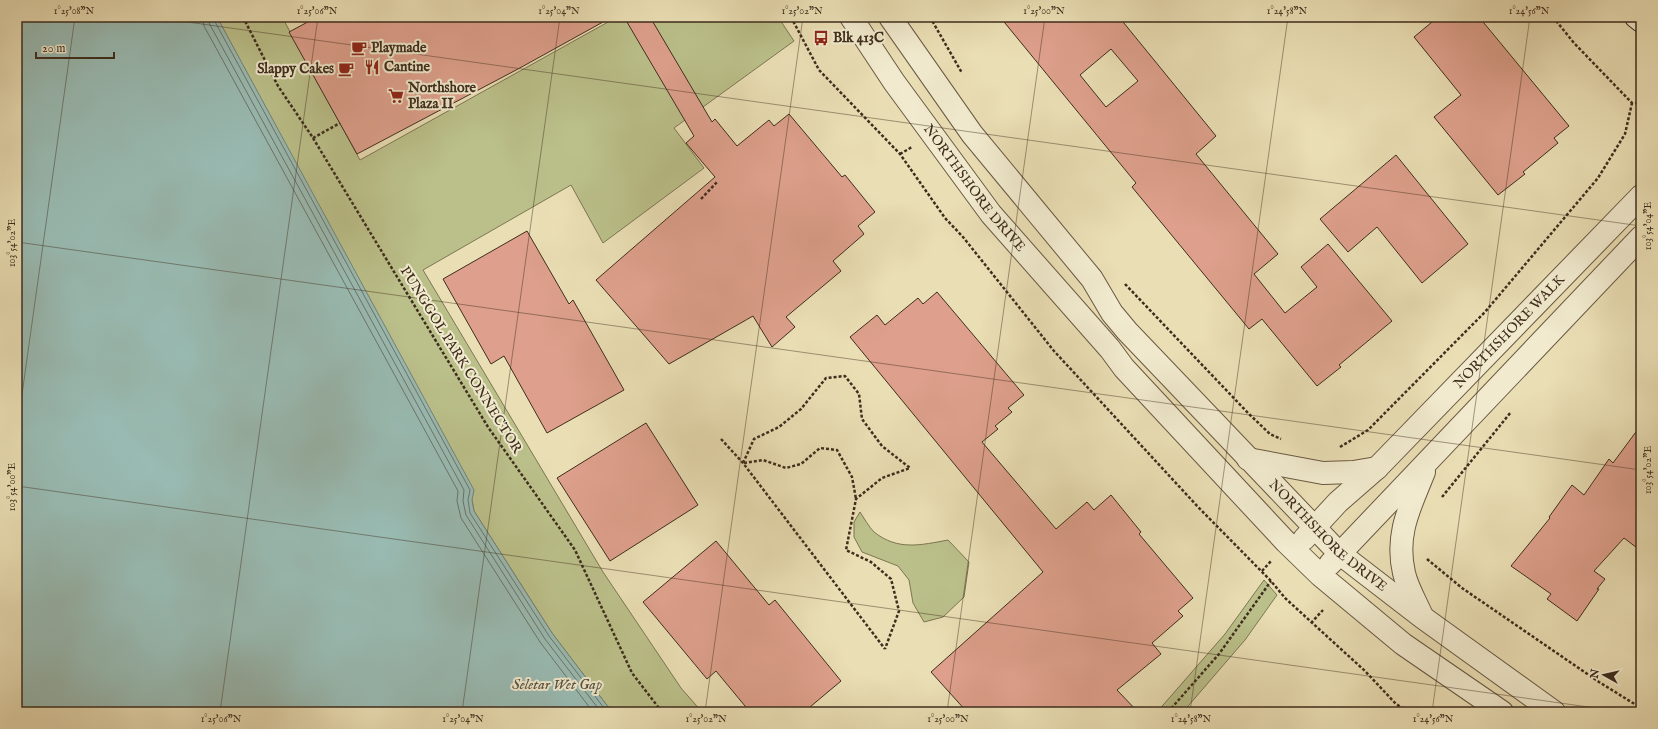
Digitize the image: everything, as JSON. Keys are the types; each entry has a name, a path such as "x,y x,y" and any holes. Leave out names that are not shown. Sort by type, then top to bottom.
{"street":[{"name":"NORTHSHORE DRIVE","path":"851,17 894,82 991,214 1110,349 1124,368 1293,550 1320,575 1403,644 1502,712"},
{"name":"NORTHSHORE DRIVE","path":"890,17 972,134 1092,279 1112,313 1127,331 1248,459 1339,552 1422,617 1554,712"},
{"path":"1636,17 1641,21"},
{"name":"NORTHSHORE WALK","path":"1293,550 1338,502 1377,468 1641,196"},
{"path":"1320,575 1339,552 1364,529 1641,237"},
{"path":"1110,349 1127,331"},
{"path":"1248,459 1323,473 1353,472 1377,468"},
{"path":"1422,617 1404,574 1400,547 1405,520 1428,461"}],"path":[{"name":"PUNGGOL PARK CONNECTOR","path":"243,17 278,86 313,138 488,427 575,550 632,673 662,712"},
{"path":"791,17 819,70 900,154 945,218 963,237 1054,351 1200,508 1271,581 1285,598 1365,671 1396,704 1409,712"},
{"path":"930,17 963,76"},
{"path":"1553,17 1574,43 1632,102 1641,103"},
{"path":"1339,448 1368,430 1495,300 1598,178 1625,134 1632,102"},
{"path":"313,138 340,124"},
{"path":"701,199 718,182"},
{"path":"1120,278 1248,414 1270,434 1287,441"},
{"path":"743,463 754,439 779,427 801,409 826,378 845,376 859,394 862,419 882,446 910,468 882,478 856,499"},
{"path":"1440,499 1515,407"},
{"path":"721,439 743,463 886,649 900,611 890,579 872,562 846,550 856,499 852,477 837,450 820,448 802,464 786,468 763,460 743,463"},
{"path":"1426,558 1462,588 1604,685 1641,708"},
{"path":"1168,712 1219,654 1271,581"}],"green space":[{"path":"217,17 282,17 360,160 617,17 778,17 794,41 674,128 704,168 603,243 571,185 423,270 603,572 681,688 702,712 612,712 552,633 474,511 472,500"},
{"path":"860,512 874,532 892,542 919,545 948,540 969,562 964,597 943,617 924,622 913,603 909,580 898,566 862,552 854,537 854,522"},
{"path":"1264,580 1277,595 1245,640 1183,712 1157,712 1225,634"}],"water":[{"name":"Seletar Wet Gap","path":"17,17 217,17 474,490 472,500 474,511 552,633 612,712 17,712"}],"building":[{"name":"Northshore Plaza II","path":"317,17 612,17 518,69 357,154 289,32"},
{"path":"624,17 650,17 712,122 715,119 737,146 769,120 774,126 789,114 842,177 845,175 875,212 858,226 864,234 833,261 841,271 786,317 795,327 772,347 753,316 669,364 596,280 715,177 686,143 694,136"},
{"path":"1000,17 1119,17 1216,136 1196,154 1278,254 1254,274 1285,313 1317,287 1301,267 1328,244 1392,321 1339,365 1341,367 1317,386 1262,319 1249,329 1132,187 1136,183","holes":["1111,49 1138,81 1106,107 1080,75"]},
{"path":"1438,17 1479,17 1569,126 1554,138 1558,143 1523,172 1525,174 1498,195 1434,117 1461,95 1414,37"},
{"path":"1396,155 1468,244 1422,283 1377,227 1348,252 1320,219"},
{"path":"527,231 569,304 573,300 624,390 547,433 504,356 491,364 443,279"},
{"path":"937,292 1024,395 1008,408 1012,412 995,426 998,429 982,442 1056,529 1087,502 1094,510 1111,495 1141,532 1139,534 1193,598 1178,611 1183,616 1152,643 1161,654 1117,690 1138,712 967,712 931,672 1043,572 850,337 877,315 885,325 918,298 923,304"},
{"path":"646,423 698,505 610,561 557,478"},
{"path":"1641,425 1641,551 1624,538 1594,571 1605,579 1577,621 1547,599 1551,594 1511,566 1550,518 1549,517 1572,485 1584,495 1609,459 1613,463"},
{"path":"716,541 769,605 775,600 841,681 804,712 750,712 716,671 707,679 643,602"}],"place":[{"name":"Blk 413C","path":"821,38"},
{"name":"Playmade","path":"359,48"},
{"name":"Cantine","path":"372,67"},
{"name":"Slappy Cakes","path":"346,69"},
{"name":"Northshore Plaza II","path":"396,96"}]}
